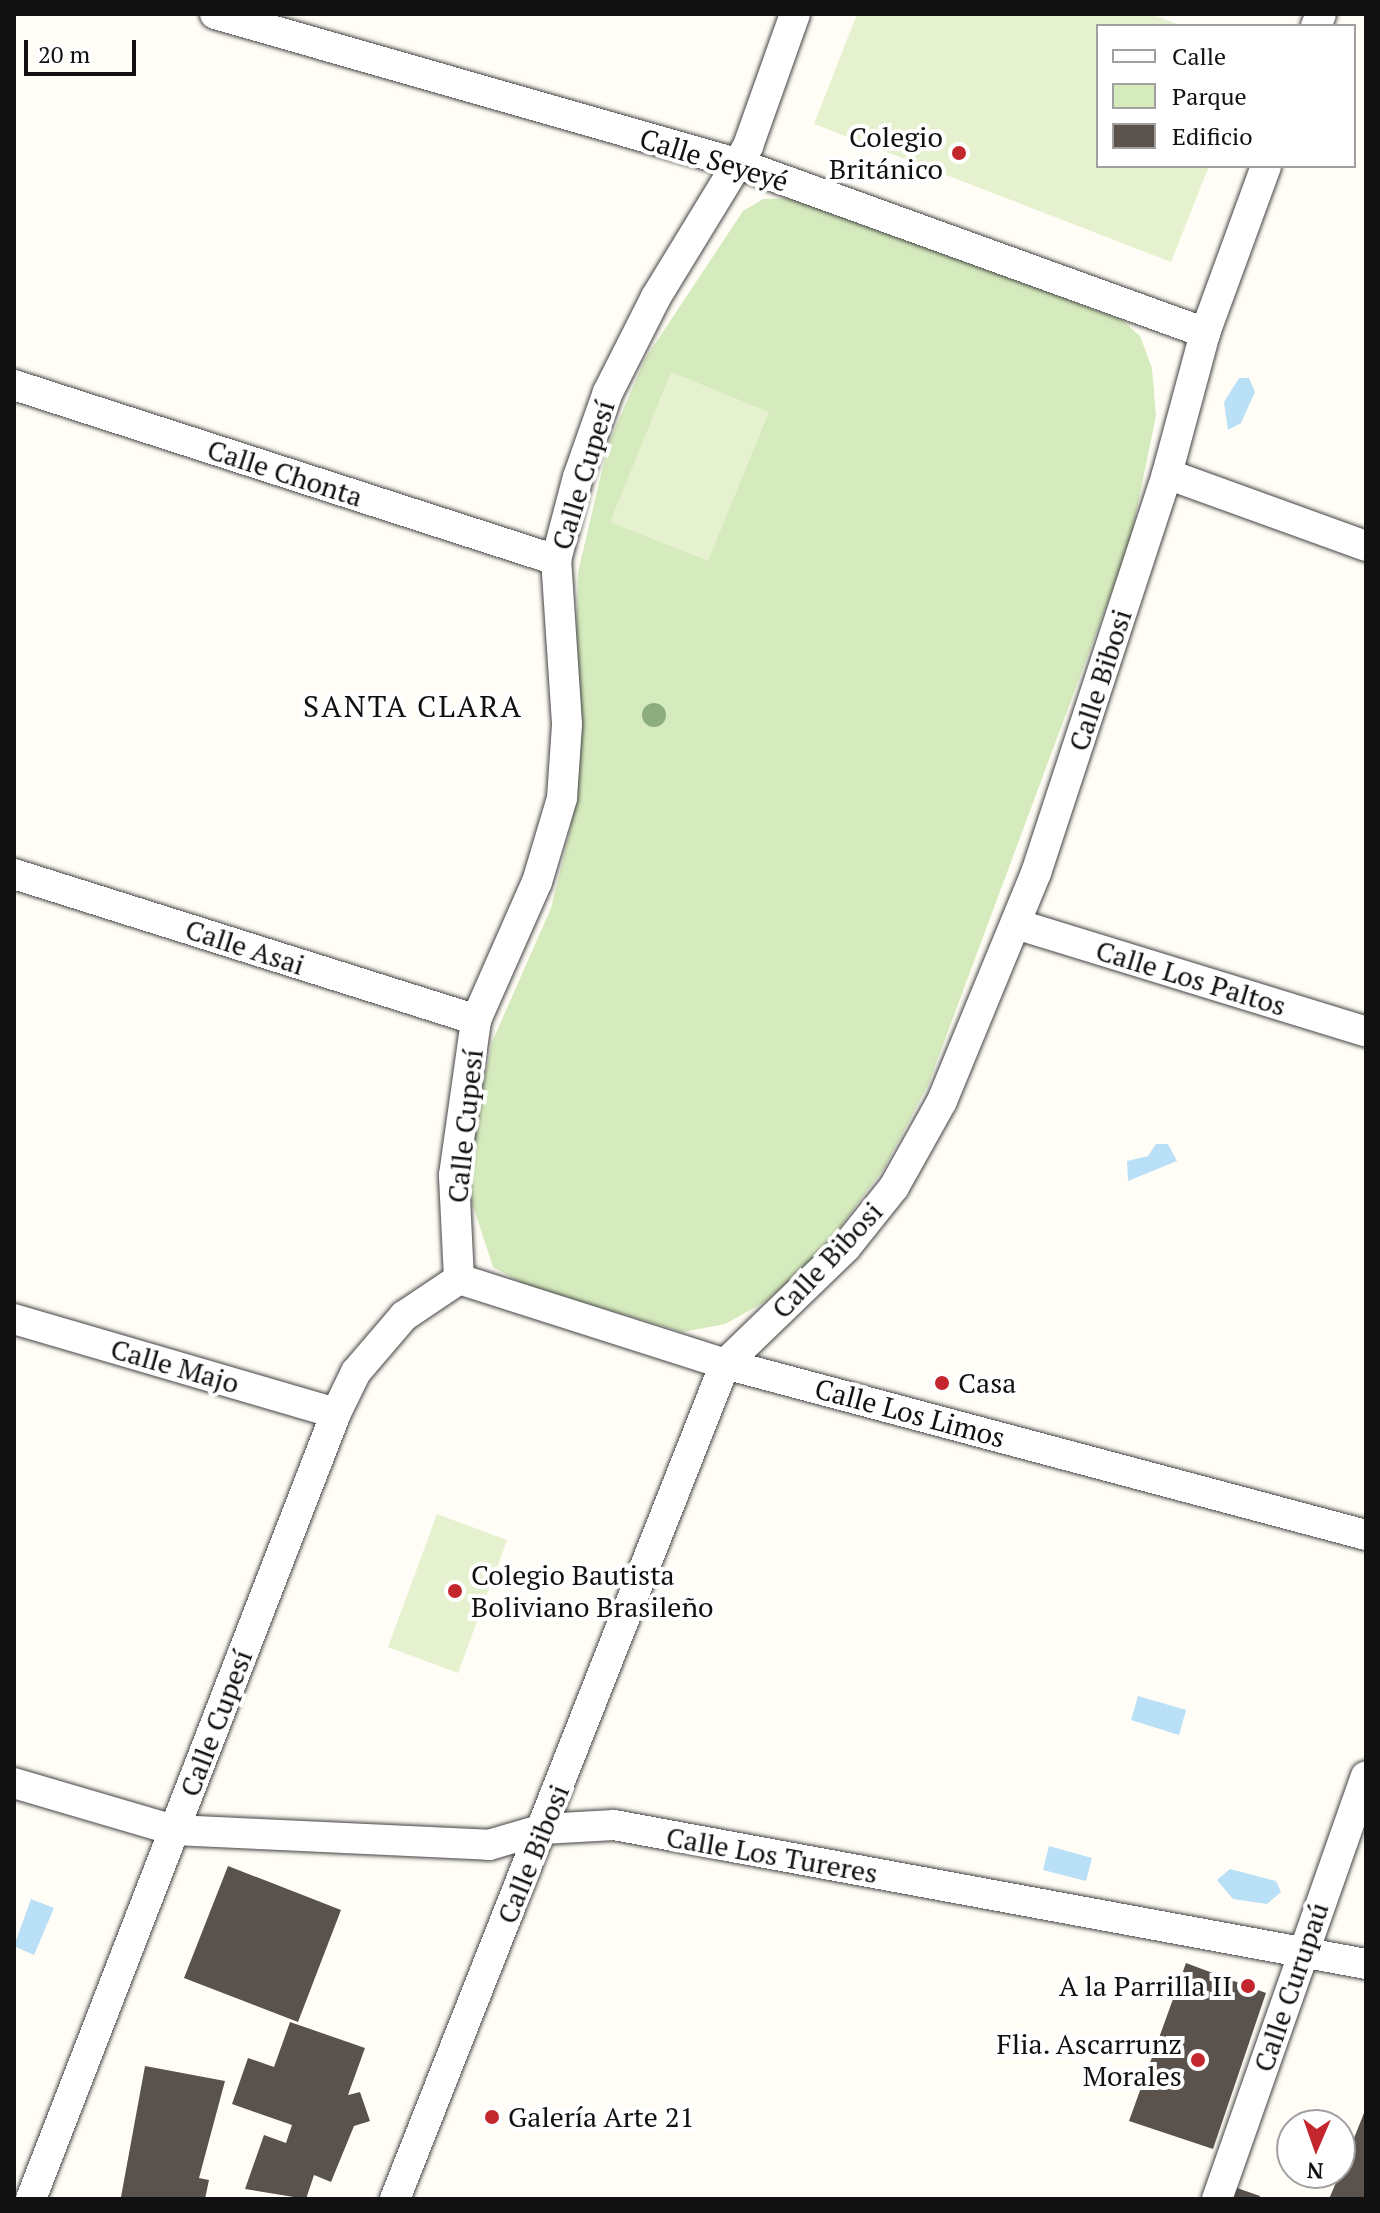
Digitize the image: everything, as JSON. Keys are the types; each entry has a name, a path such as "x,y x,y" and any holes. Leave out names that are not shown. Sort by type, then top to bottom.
{"street":[{"name":"Calle Seyeyé","path":"215,14 739,164 1205,333"},
{"name":"Calle Cupesí","path":"31,2199 336,1413 356,1372 404,1316 459,1279 454,1175 476,1020 537,882 562,798 567,724 556,560 608,392 656,297 739,164 795,14"},
{"name":"Calle Bibosi","path":"395,2199 725,1364 846,1247 894,1187 942,1101 1016,924 1167,474 1205,333 1265,168"},
{"name":"Calle Chonta","path":"14,385 556,560"},
{"path":"1167,474 1366,546"},
{"name":"Calle Asai","path":"14,874 476,1020"},
{"name":"Calle Los Paltos","path":"1016,924 1366,1032"},
{"name":"Calle Los Limos","path":"459,1279 725,1364 1366,1535"},
{"name":"Calle Majo","path":"14,1319 336,1413"},
{"name":"Calle Curupaú","path":"1217,2199 1366,1776"},
{"name":"Calle Los Tureres","path":"14,1783 174,1830 489,1845 543,1829 614,1825 1366,1964"}],"green space":[{"name":"Colegio Británico","path":"857,14 1151,14 1177,24 1096,24 1096,168 1208,168 1171,262 814,124"},
{"path":"796,198 1122,320 1140,336 1152,368 1156,416 1130,542 928,1085 884,1168 820,1254 763,1303 725,1324 683,1332 525,1285 493,1267 470,1197 472,1141 492,1042 551,908 571,827 578,572 608,445 645,359 743,211 763,199"},
{"path":"671,372 769,412 708,561 610,522"},
{"path":"437,1514 507,1540 458,1673 388,1647"}],"water":[{"path":"1239,378 1249,378 1255,392 1241,423 1228,430 1224,402"},
{"path":"1156,1144 1168,1144 1177,1161 1128,1181 1127,1161 1148,1156"},
{"path":"1138,1696 1186,1710 1179,1735 1131,1720"},
{"path":"1049,1846 1092,1858 1086,1881 1043,1870"},
{"path":"1230,1869 1276,1881 1281,1892 1267,1904 1233,1899 1217,1880"},
{"path":"31,1899 54,1908 34,1955 14,1946"}],"building":[{"path":"228,1866 341,1910 298,2022 184,1978"},
{"name":"Flia. Ascarrunz Morales","path":"1186,1963 1266,1993 1213,2149 1129,2121"},
{"path":"290,2022 365,2048 348,2095 360,2092 370,2121 354,2126 331,2182 314,2175 306,2199 245,2189 264,2135 286,2143 292,2125 232,2104 248,2058 274,2067"},
{"path":"145,2066 225,2081 199,2178 209,2180 205,2199 121,2197"},
{"path":"1366,2108 1366,2199 1329,2199 1333,2189 1356,2189 1356,2133"},
{"path":"1237,2188 1260,2196 1259,2199 1233,2199"}],"place":[{"name":"Colegio Británico","path":"959,153"},
{"name":"Casa","path":"942,1383"},
{"name":"Colegio Bautista Boliviano Brasileño","path":"455,1591"},
{"name":"A la Parrilla II","path":"1248,1986"},
{"name":"Flia. Ascarrunz Morales","path":"1198,2060"},
{"name":"Galería Arte 21","path":"492,2117"}],"district":[{"name":"SANTA CLARA","path":"413,706"}]}
